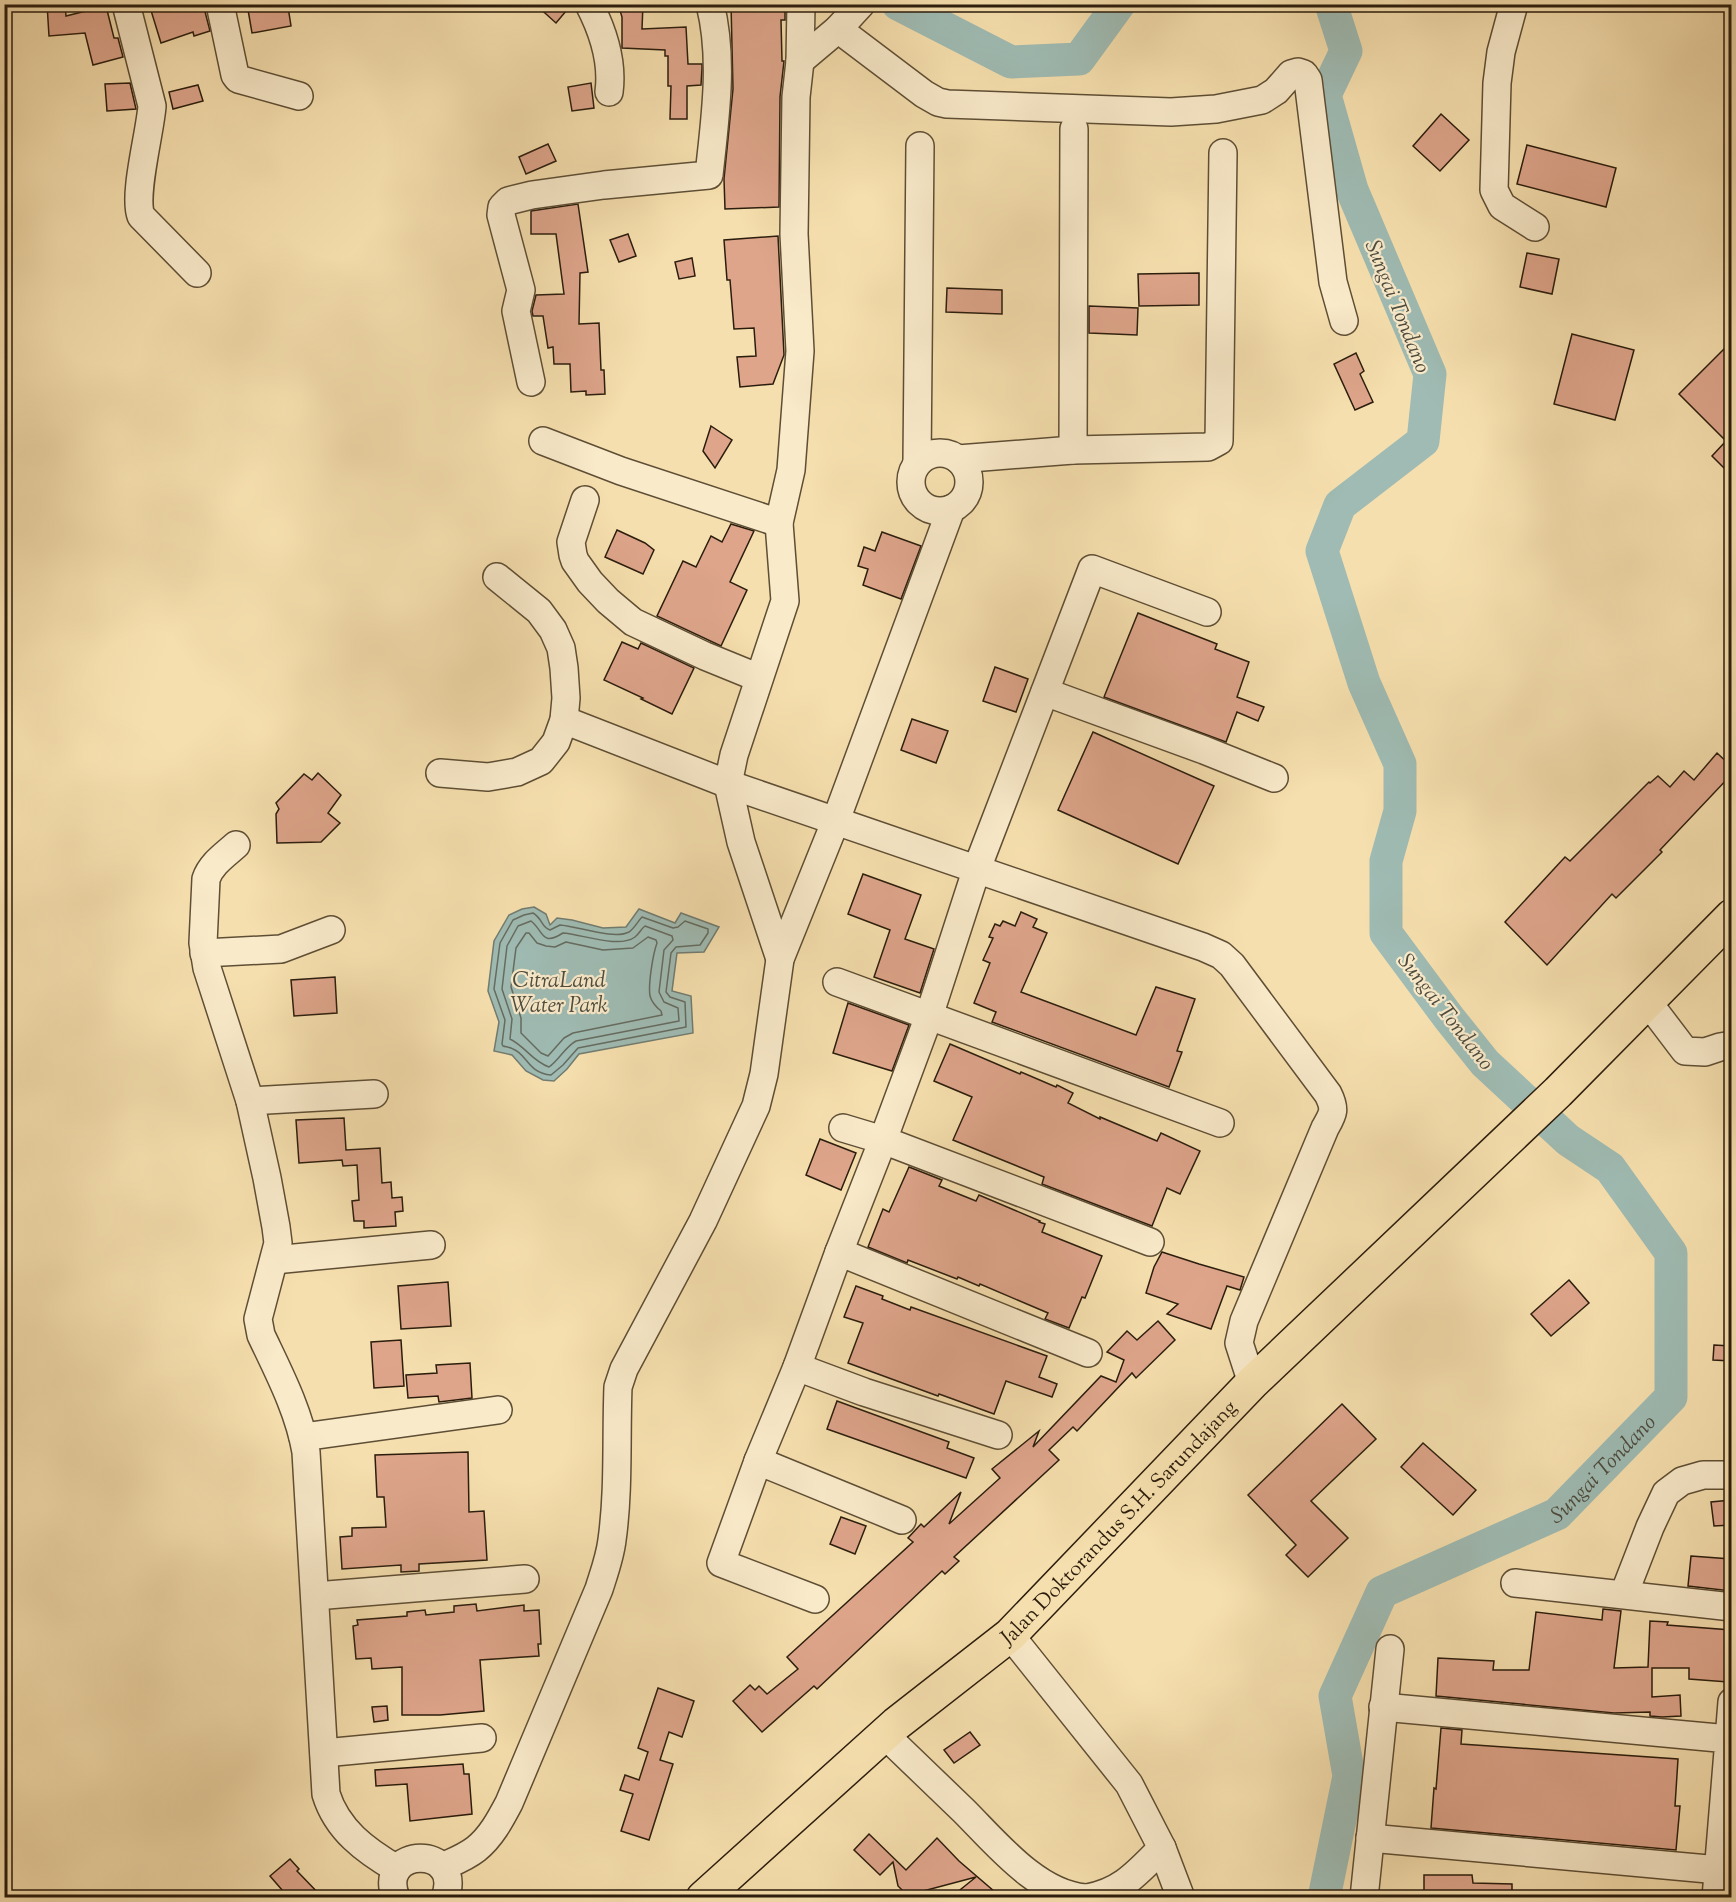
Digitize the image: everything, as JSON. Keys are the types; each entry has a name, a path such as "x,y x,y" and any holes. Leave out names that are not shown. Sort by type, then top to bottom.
{"highway":[{"path":"1647,1001 1731,916"},
{"name":"Jalan Doktorandus S.H. Sarundajang","path":"703,1898 884,1734 1010,1635 1252,1383 1520,1130 1647,1001"}],"street":[{"path":"126,4 152,106 139,195 139,211 141,216 197,273"},
{"path":"220,4 235,75 238,79 299,96"},
{"path":"589,4 600,26 606,47 610,71 609,92"},
{"path":"531,382 516,311 521,290 501,215 502,207 508,201 532,195 604,185 710,175 716,98 717,44 710,4"},
{"path":"780,959 741,842 728,784 734,755 785,601 779,523 790,470 800,351 794,234 796,98 800,61 801,4"},
{"path":"1514,4 1501,52 1497,83 1494,190 1502,206 1535,227"},
{"path":"800,61 851,15 924,94 938,102 948,104 1171,112 1216,109 1262,100 1276,91 1291,75 1298,72 1304,74 1308,80 1333,282 1344,321"},
{"path":"1073,450 1074,129"},
{"path":"917,464 926,456 937,453 948,453 958,459 969,476 966,496 951,509 932,510 916,499 912,493 910,481 917,464 920,146"},
{"path":"958,459 1073,450 1208,447 1220,441 1223,153"},
{"path":"543,441 621,471 779,523"},
{"path":"585,500 571,542 572,549 575,561 601,594 633,622 705,656 759,678"},
{"path":"442,1867 473,1851 483,1843 510,1803 599,1589 612,1542 616,1509 618,1387 624,1369 703,1221 756,1106 764,1074 780,959 836,820 951,509"},
{"path":"814,1599 721,1563 758,1461 797,1367 883,1140 929,1016 976,871 1092,569 1207,612"},
{"path":"440,773 488,777 516,772 541,761 556,742 564,720 566,698 564,668 561,648 553,630 539,611 497,577"},
{"path":"1044,692 1274,778"},
{"path":"564,720 728,784 1203,947 1221,955 1232,965 1333,1103 1333,1113 1241,1332 1239,1343 1252,1383"},
{"path":"236,845 212,867 206,879 204,953 250,1101 276,1227 278,1243 258,1319 258,1327 284,1383 303,1437 326,1794 334,1814 359,1844 397,1869"},
{"path":"204,953 281,949 331,930"},
{"path":"837,982 1220,1124"},
{"path":"1647,1001 1685,1051 1705,1052 1731,1045"},
{"path":"250,1101 374,1094"},
{"path":"843,1128 883,1140 1150,1242"},
{"path":"274,1260 430,1245"},
{"path":"839,1252 1088,1353"},
{"path":"797,1367 864,1392 998,1435"},
{"path":"303,1437 498,1410"},
{"path":"758,1461 902,1520"},
{"path":"1624,1594 1666,1493 1682,1481 1702,1475 1731,1475"},
{"path":"315,1596 525,1579"},
{"path":"1515,1583 1731,1607"},
{"path":"1010,1635 1128,1784 1162,1848 1181,1898"},
{"path":"1364,1898 1390,1649"},
{"path":"1716,1898 1731,1702"},
{"path":"1383,1707 1729,1739"},
{"path":"884,1734 1024,1870 1054,1889 1073,1897 1086,1898 1110,1892 1131,1880 1162,1848"},
{"path":"324,1753 482,1738"},
{"path":"1370,1838 1719,1869"},
{"path":"396,1898 392,1882 397,1869 411,1858 419,1857 436,1861 442,1867 448,1882 445,1898"}],"water":[{"name":"CitraLand Water Park","path":"534,907 546,914 550,925 557,918 603,928 626,927 639,909 675,923 681,913 719,927 704,952 677,953 672,991 691,996 693,1033 579,1054 554,1081 543,1080 526,1071 512,1055 494,1051 499,1022 488,991 494,941 509,915"}],"building":[{"path":"47,4 65,4 66,16 106,6 114,38 118,38 123,57 93,65 85,33 49,36"},
{"path":"149,4 203,4 210,31 194,36 193,32 161,43"},
{"path":"247,4 278,4 278,9 288,7 291,26 252,33"},
{"path":"535,4 572,4 556,23"},
{"path":"618,4 643,4 642,29 686,27 688,64 702,64 701,85 687,86 687,119 670,119 671,86 668,86 668,56 665,56 665,50 622,48 622,17"},
{"path":"731,4 785,4 785,20 781,20 782,61 784,61 780,97 779,207 725,209 724,179 733,89"},
{"path":"130,83 136,109 107,111 105,84"},
{"path":"591,83 594,108 572,111 568,87"},
{"path":"198,85 203,101 173,109 169,92"},
{"path":"1441,114 1469,140 1440,171 1413,146"},
{"path":"548,144 556,161 526,174 519,157"},
{"path":"1527,145 1616,168 1606,207 1517,184"},
{"path":"578,204 588,272 580,273 579,324 599,323 601,370 604,370 605,394 586,395 586,391 571,392 570,364 554,364 553,347 548,348 543,316 533,316 532,311 536,295 564,294 556,234 531,234 531,211"},
{"path":"628,234 636,256 619,262 610,240"},
{"path":"778,236 784,355 773,384 740,387 737,357 756,356 754,328 734,329 724,240"},
{"path":"1527,253 1559,259 1552,294 1520,287"},
{"path":"692,258 695,276 679,279 675,262"},
{"path":"1199,273 1199,305 1139,306 1138,274"},
{"path":"947,288 1002,290 1002,314 946,312"},
{"path":"1089,306 1138,308 1137,335 1089,333"},
{"path":"1572,334 1634,350 1615,420 1554,404"},
{"path":"1731,342 1731,475 1712,456 1726,441 1679,394"},
{"path":"1356,353 1364,371 1360,374 1373,402 1355,410 1334,364"},
{"path":"711,426 732,440 715,468 703,451"},
{"path":"731,524 754,531 730,582 747,590 721,646 657,616 683,561 696,567 711,536 722,542"},
{"path":"617,530 645,543 654,550 643,574 605,557"},
{"path":"882,532 921,546 901,599 863,585 868,569 858,566 864,547 875,551"},
{"path":"1138,613 1217,644 1215,649 1249,662 1237,697 1264,707 1258,721 1237,712 1226,742 1104,697"},
{"path":"622,642 638,649 641,643 694,668 672,714 604,680"},
{"path":"995,667 1028,679 1016,712 983,701"},
{"path":"912,719 948,731 936,763 901,750"},
{"path":"1093,732 1214,786 1178,864 1058,810"},
{"path":"1717,753 1731,766 1731,775 1660,850 1662,852 1616,898 1612,894 1547,965 1505,922 1565,857 1570,861 1649,782 1658,776 1670,787 1684,771 1694,780"},
{"path":"318,773 341,795 328,813 340,823 321,842 277,843 276,814 279,809 276,803 304,774 312,780"},
{"path":"863,874 921,895 905,939 934,949 920,993 874,977 890,930 848,914"},
{"path":"1021,912 1037,919 1033,927 1047,933 1021,992 1136,1035 1156,987 1195,999 1177,1051 1182,1052 1169,1087 992,1022 996,1012 974,1003 990,963 983,960 993,938 989,937 995,924 1000,926 1003,921 1015,926"},
{"path":"335,977 337,1013 294,1016 291,980"},
{"path":"848,1003 909,1025 892,1071 833,1053"},
{"path":"950,1044 1020,1074 1021,1072 1073,1093 1068,1103 1100,1119 1100,1117 1157,1141 1161,1133 1200,1151 1180,1194 1167,1188 1152,1226 1042,1184 1044,1177 953,1140 972,1097 934,1081"},
{"path":"344,1118 346,1150 380,1148 382,1183 391,1182 392,1198 402,1197 403,1211 395,1212 396,1226 364,1228 364,1221 354,1221 352,1201 359,1200 357,1165 343,1166 342,1160 299,1163 296,1120"},
{"path":"820,1139 856,1153 841,1190 806,1175"},
{"path":"909,1167 942,1180 939,1186 976,1201 979,1195 1040,1221 1045,1224 1042,1232 1102,1256 1085,1298 1082,1297 1069,1328 1045,1319 1048,1313 980,1284 979,1286 958,1277 957,1279 908,1260 907,1263 868,1247 883,1209 889,1212"},
{"path":"1162,1252 1244,1277 1240,1290 1227,1286 1211,1329 1167,1314 1178,1304 1146,1293 1154,1267"},
{"path":"1569,1280 1589,1303 1551,1336 1531,1314"},
{"path":"448,1282 451,1326 401,1329 398,1286"},
{"path":"856,1286 883,1296 882,1299 910,1310 911,1307 1047,1356 1039,1377 1057,1384 1052,1397 1006,1381 994,1414 848,1363 863,1323 844,1317"},
{"path":"1158,1321 1175,1340 1136,1378 1132,1373 1077,1431 1073,1427 1049,1450 1059,1460 954,1557 959,1561 945,1574 942,1571 817,1689 814,1686 762,1732 733,1701 750,1685 755,1690 759,1686 767,1694 798,1669 787,1657 913,1542 908,1538 921,1524 924,1527 961,1492 949,1524 1000,1478 992,1469 1039,1431 1033,1447 1101,1376 1116,1382 1124,1360 1107,1352 1127,1331 1137,1340"},
{"path":"401,1340 404,1386 374,1388 371,1342"},
{"path":"1714,1345 1731,1346 1731,1361 1713,1360"},
{"path":"470,1363 472,1398 439,1402 438,1396 408,1398 406,1375 437,1373 436,1365"},
{"path":"837,1401 949,1442 947,1448 974,1458 966,1478 827,1429"},
{"path":"1342,1404 1376,1439 1311,1501 1348,1538 1308,1577 1286,1555 1296,1545 1248,1495"},
{"path":"1423,1443 1476,1490 1453,1515 1401,1467"},
{"path":"468,1452 469,1512 484,1511 487,1560 419,1564 419,1571 401,1572 401,1565 342,1569 340,1537 352,1536 352,1528 386,1527 384,1497 377,1497 375,1455"},
{"path":"1731,1500 1731,1525 1714,1526 1711,1502"},
{"path":"841,1517 866,1526 855,1554 830,1544"},
{"path":"1691,1556 1731,1559 1731,1591 1688,1586"},
{"path":"476,1604 477,1611 524,1605 524,1611 539,1610 541,1644 538,1644 539,1656 480,1660 484,1711 440,1715 402,1715 402,1667 372,1669 371,1658 356,1659 353,1626 358,1625 357,1620 407,1616 407,1612 425,1610 426,1615 454,1612 454,1606"},
{"path":"1603,1609 1621,1611 1614,1668 1648,1667 1650,1621 1668,1622 1667,1625 1731,1630 1728,1682 1689,1679 1689,1668 1652,1668 1652,1697 1680,1695 1681,1716 1662,1717 1650,1716 1650,1712 1614,1713 1436,1696 1438,1658 1494,1661 1493,1670 1529,1670 1536,1612 1602,1620"},
{"path":"658,1688 694,1701 682,1737 669,1732 660,1760 673,1764 649,1840 621,1831 633,1794 620,1790 625,1775 639,1780 648,1752 638,1748"},
{"path":"387,1706 388,1720 374,1722 372,1707"},
{"path":"1441,1728 1462,1730 1461,1744 1678,1759 1675,1806 1680,1806 1676,1850 1431,1828"},
{"path":"970,1732 980,1745 954,1763 944,1750"},
{"path":"463,1764 464,1774 469,1774 472,1814 410,1821 407,1784 376,1786 375,1770"},
{"path":"869,1834 906,1870 937,1838 959,1861 1002,1898 950,1898 976,1877 906,1894 898,1886 893,1862 880,1875 854,1850"},
{"path":"290,1859 299,1869 297,1871 323,1898 289,1898 270,1876"},
{"path":"1424,1875 1472,1875 1473,1883 1512,1884 1512,1898 1424,1898"}],"waterway":[{"name":"Sungai Tondano","path":"898,4 1011,62 1079,59 1119,4"},
{"name":"Sungai Tondano","path":"1324,1898 1349,1776 1335,1696 1382,1592 1557,1514 1671,1397 1671,1253 1610,1168 1568,1140 1485,1063 1386,933 1386,861 1400,811 1400,764 1364,683 1322,551 1340,505 1423,441 1430,374 1352,190 1325,95 1346,51 1331,4"}]}
